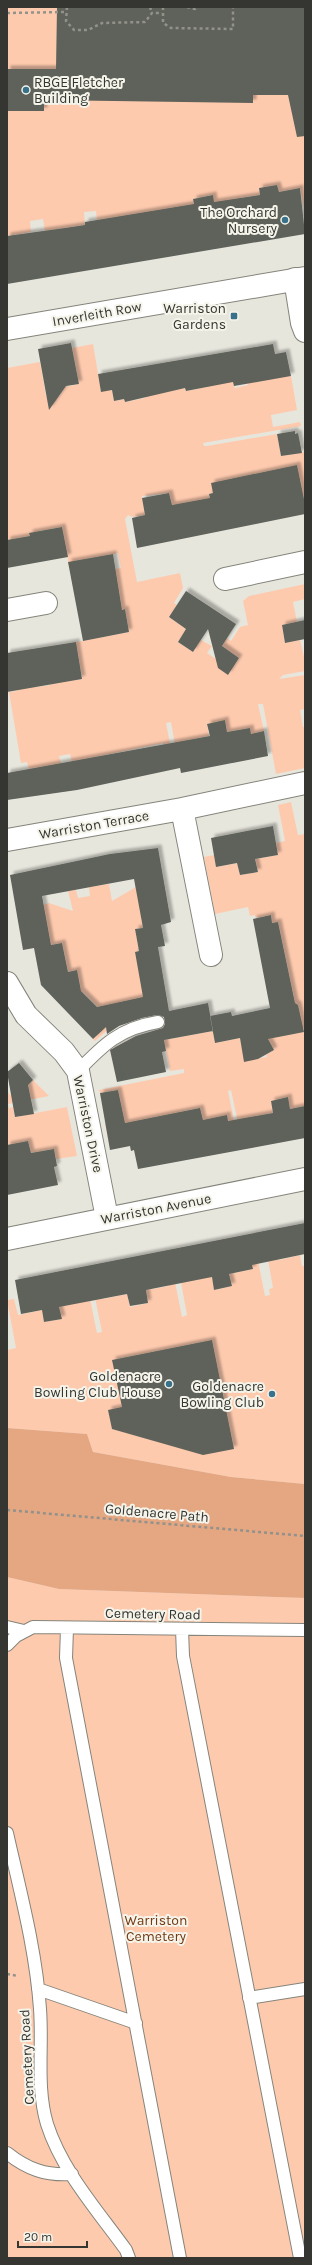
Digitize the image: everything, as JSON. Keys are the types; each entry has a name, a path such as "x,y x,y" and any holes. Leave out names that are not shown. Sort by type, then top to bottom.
{"street":[{"name":"Inverleith Row","path":"7,329 300,279"},
{"path":"300,279 302,323 305,331"},
{"path":"225,579 305,562"},
{"path":"7,610 46,602"},
{"name":"Warriston Terrace","path":"7,840 182,809 305,783"},
{"path":"182,809 211,955"},
{"name":"Warriston Drive","path":"7,983 26,1015 64,1052 78,1071 107,1218"},
{"name":"Warriston Avenue","path":"7,1239 305,1179"}],"lane":[{"path":"78,1071 104,1044 119,1034 132,1028 158,1022"},
{"path":"7,1626 24,1630"},
{"name":"Cemetery Road","path":"24,1630 33,1627 182,1630 305,1630"},
{"path":"67,1628 66,1658 180,2258"},
{"path":"7,1645 24,1630"},
{"path":"182,1630 183,1656 300,2258"},
{"name":"Cemetery Road","path":"7,1833 32,1950 38,1989 42,2101 53,2138 72,2174 126,2250 129,2258"},
{"path":"38,1989 136,2023"},
{"path":"249,1998 305,1989"},
{"path":"7,2153 17,2161 38,2172 56,2175 72,2174"}],"path":[{"path":"67,7 65,12 66,21 74,30 88,30 102,23 145,22 152,13"},
{"path":"150,7 152,13"},
{"path":"163,7 163,23 171,28 233,29 233,7"},
{"path":"187,7 195,9 196,7"},
{"path":"7,13 65,12"},
{"path":"152,13 162,13"},
{"name":"Goldenacre Path","path":"7,1510 305,1536"}],"green space":[{"path":"7,7 305,7 292,112 296,125 305,135 305,212 300,188 279,192 277,185 259,188 260,195 240,198 247,243 214,203 212,195 193,199 194,206 97,220 96,211 84,212 85,225 45,231 43,219 30,221 31,232 7,236"},
{"path":"93,344 101,391 112,390 114,401 124,399 125,402 145,398 145,395 185,388 186,391 207,387 207,384 233,380 235,388 248,385 247,381 291,376 297,410 271,415 273,427 300,422 301,426 203,443 204,446 207,446 277,434 281,456 305,452 305,504 300,480 213,493 209,494 210,498 203,504 197,500 195,504 173,508 169,493 142,496 145,515 132,517 128,515 125,519 137,582 180,573 183,588 174,603 177,605 169,617 186,629 178,642 193,652 201,640 212,646 207,653 216,659 228,674 239,658 222,646 227,638 231,641 240,627 248,625 243,601 249,596 305,584 305,599 293,602 297,622 282,625 285,643 300,640 305,661 305,671 283,675 279,679 305,675 305,709 300,710 303,727 305,727 305,768 276,774 263,704 258,704 264,731 255,733 256,740 252,741 250,728 227,732 225,721 207,724 209,736 189,740 191,753 177,756 171,722 166,723 175,769 168,770 163,743 72,762 70,754 59,756 61,764 29,769 27,762 21,763 9,692 17,691 15,682 37,687 50,685 49,677 68,681 82,679 81,669 76,670 71,643 129,632 125,609 112,611 115,569 121,568 118,553 69,566 62,527 30,533 30,536 7,540 7,368 40,362 46,396 52,399 57,398 61,394 59,388 79,384 72,348"},
{"path":"291,802 298,835 305,834 305,1106 290,1109 288,1097 271,1101 273,1113 251,1117 253,1129 240,1132 231,1090 228,1091 236,1131 203,1120 200,1108 180,1112 183,1124 109,1143 105,1124 124,1120 118,1090 100,1093 99,1090 184,1073 184,1069 170,1071 164,1040 213,1031 215,1043 240,1038 245,1061 267,1057 266,1055 274,1050 266,1036 303,1032 298,1005 295,1003 278,922 272,923 271,915 256,918 255,915 250,916 248,907 215,914 204,857 214,855 217,867 237,863 240,875 258,872 255,859 278,855 276,843 285,841 278,805"},
{"path":"109,884 112,901 136,887 143,928 135,929 139,951 135,952 139,971 154,989 95,1041 93,1039 111,1021 83,992 78,997 76,970 68,972 62,943 51,945 43,905 49,903 73,911 68,891 76,890 78,898 90,896 89,887"},
{"path":"33,1080 49,1096 8,1104 9,1108 13,1107 15,1117 67,1107 77,1156 56,1159 54,1149 31,1153 28,1141 7,1158 7,1091 13,1098"},
{"path":"277,1247 279,1260 300,1255 302,1266 305,1266 305,1484 231,1477 93,1452 87,1434 7,1428 7,1350 16,1348 7,1300 14,1299 18,1315 42,1310 44,1322 61,1319 59,1307 87,1284 97,1333 102,1332 92,1283 99,1282 103,1299 127,1294 130,1307 148,1303 146,1290 169,1286 165,1269 172,1267 182,1317 187,1315 178,1266 212,1277 215,1290 232,1286 229,1274 253,1269 249,1252 256,1251 265,1296 270,1295 269,1289 273,1288 266,1249"},
{"name":"Warriston Cemetery","path":"7,1577 59,1589 305,1598 305,2258 7,2258"}],"shaded area":[{"path":"7,1428 87,1434 93,1452 231,1477 305,1484 305,1598 59,1589 7,1577"}],"building":[{"path":"57,7 305,7 305,136 297,137 288,95 253,95 253,103 44,100 44,111 7,111 7,69 56,69"},
{"path":"277,185 279,192 300,188 305,234 7,284 7,236 85,225 85,222 194,204 193,199 213,195 214,202 260,195 259,188"},
{"path":"71,343 79,384 66,386 49,410 38,349"},
{"path":"273,344 275,354 286,352 291,376 234,386 233,382 186,391 185,388 125,402 124,399 114,401 112,390 101,392 98,374"},
{"path":"295,431 295,434 298,433 302,453 281,456 277,434"},
{"path":"297,465 305,504 305,514 137,548 132,518 145,515 142,498 169,493 172,505 210,498 209,494 213,493 211,483"},
{"path":"62,527 68,557 7,568 7,540 30,536 29,533"},
{"path":"113,554 122,610 125,609 129,632 83,641 68,562"},
{"path":"186,591 236,624 222,646 239,658 228,675 218,668 208,629 193,652 178,642 186,629 169,617"},
{"path":"305,620 305,639 285,643 282,625"},
{"path":"76,642 82,679 7,692 7,653"},
{"path":"225,720 227,732 250,728 251,734 264,731 268,756 181,773 180,768 77,790 7,800 7,773 210,736 207,724"},
{"path":"273,826 278,855 255,859 258,872 240,875 237,863 216,867 211,838"},
{"path":"158,848 171,922 161,925 165,946 158,947 169,1011 208,1003 213,1031 164,1040 166,1051 162,1052 166,1072 117,1082 110,1050 136,1036 163,1028 165,1024 164,1017 157,1015 142,1018 119,1026 107,1034 106,1027 93,1039 41,985 34,948 23,950 10,875 110,854","holes":["134,879 143,928 135,929 139,951 135,952 143,997 97,1007 81,991 77,970 68,972 62,943 51,945 42,896"]},
{"path":"271,915 272,923 278,922 295,1003 298,1005 304,1032 268,1039 274,1050 258,1059 244,1062 240,1038 215,1043 210,1016 231,1012 232,1016 270,1008 253,919"},
{"path":"19,1063 33,1080 28,1085 34,1114 15,1117 7,1072"},
{"path":"118,1090 125,1123 200,1108 203,1120 227,1115 228,1121 273,1113 271,1101 288,1097 290,1109 305,1106 305,1138 138,1169 134,1150 131,1151 130,1146 110,1150 100,1093"},
{"path":"28,1141 31,1153 54,1149 57,1166 54,1167 58,1185 7,1195 7,1145"},
{"path":"305,1223 305,1254 252,1265 253,1269 229,1274 232,1286 214,1290 212,1277 146,1290 148,1303 130,1306 127,1294 59,1307 62,1319 44,1322 42,1310 21,1314 15,1280"},
{"name":"Goldenacre Bowling Club House","path":"212,1340 234,1449 203,1455 112,1429 108,1410 122,1407 112,1360"}],"place":[{"name":"RBGE Fletcher Building","path":"26,90"},
{"name":"The Orchard Nursery","path":"285,220"},
{"name":"Warriston Gardens","path":"234,316"},
{"name":"Goldenacre Bowling Club House","path":"169,1384"},
{"name":"Goldenacre Bowling Club","path":"272,1394"}]}
